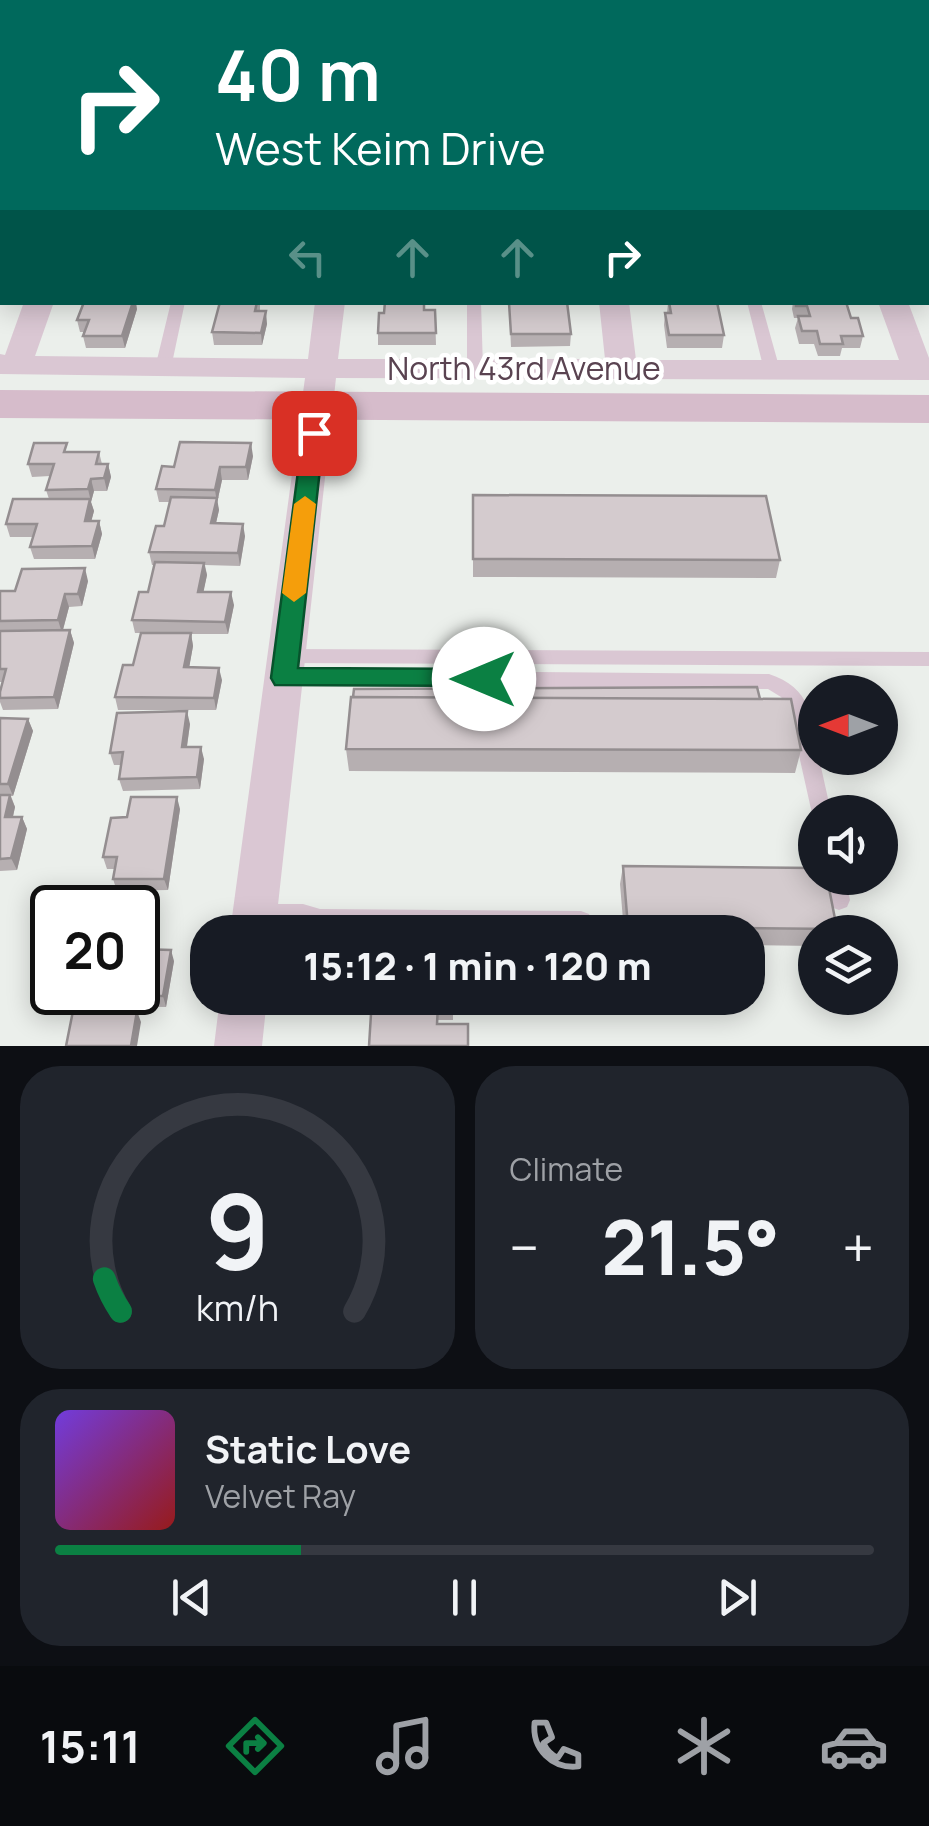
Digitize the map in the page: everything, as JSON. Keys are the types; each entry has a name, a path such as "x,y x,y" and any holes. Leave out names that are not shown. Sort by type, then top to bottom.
{"main road":[{"name":"North 43rd Avenue","path":"5,391 320,388 927,394"}],"street":[{"path":"5,391 38,305"},
{"path":"255,915 330,305"},
{"path":"614,305 622,369"},
{"path":"893,305 927,394"},
{"name":"North 43rd Avenue","path":"5,391 164,368 320,388 474,369 622,369 772,370 927,394"},
{"path":"238,1046 242,1015"}],"lane":[{"path":"164,368 177,305"},
{"path":"474,305 474,369"},
{"path":"755,305 772,370"},
{"path":"285,667 929,659"},
{"path":"285,667 763,680 790,692 798,705 817,795"}],"building":[{"path":"83,305 132,305 122,336 83,336 89,320 77,320"},
{"path":"219,305 256,305 255,311 266,311 261,333 212,332"},
{"path":"385,305 424,305 424,310 435,310 436,333 378,333 379,313 384,313"},
{"path":"509,305 567,305 571,334 511,334"},
{"path":"670,305 718,305 724,335 669,335 665,313 671,313"},
{"path":"847,305 851,318 858,318 863,336 841,336 843,344 820,344 817,331 802,331 798,316 810,316 807,306 796,306"},
{"path":"180,442 251,443 246,467 220,467 215,490 156,489 162,466 174,467"},
{"path":"34,443 67,443 64,452 99,452 96,464 108,464 104,478 91,479 88,489 46,490 54,464 28,464"},
{"path":"473,495 766,496 780,560 473,559"},
{"path":"171,497 217,498 211,523 243,524 238,553 149,552 156,526 164,526"},
{"path":"13,499 90,499 85,521 99,521 92,546 30,547 37,524 6,524"},
{"path":"155,562 204,563 198,592 231,592 225,622 132,620 139,592 148,592"},
{"path":"85,568 78,594 65,594 58,620 0,621 0,591 15,591 22,569"},
{"path":"70,630 54,697 0,698 6,669 0,669 0,631"},
{"path":"141,633 191,633 184,667 219,668 214,698 115,697 123,665 133,665"},
{"path":"757,687 760,699 353,697 354,689"},
{"path":"351,697 791,699 798,735 798,750 346,749"},
{"path":"187,711 182,747 201,747 197,777 119,779 123,752 110,753 117,713"},
{"path":"0,718 28,719 8,784 0,784"},
{"path":"0,795 10,795 5,817 22,817 11,858 0,859"},
{"path":"131,797 177,797 164,879 113,879 117,857 103,857 111,818 127,817"},
{"path":"623,866 798,868 798,895 830,895 834,915 798,915 798,929 765,928 765,915 627,915"},
{"path":"160,950 171,950 163,996"},
{"path":"72,1015 136,1015 131,1046 66,1046"},
{"path":"371,1015 437,1015 437,1024 468,1024 468,1046 369,1046"}],"slow traffic":[{"path":"294,593 305,504"}],"route":[{"path":"314,433 284,678 484,679"}]}
